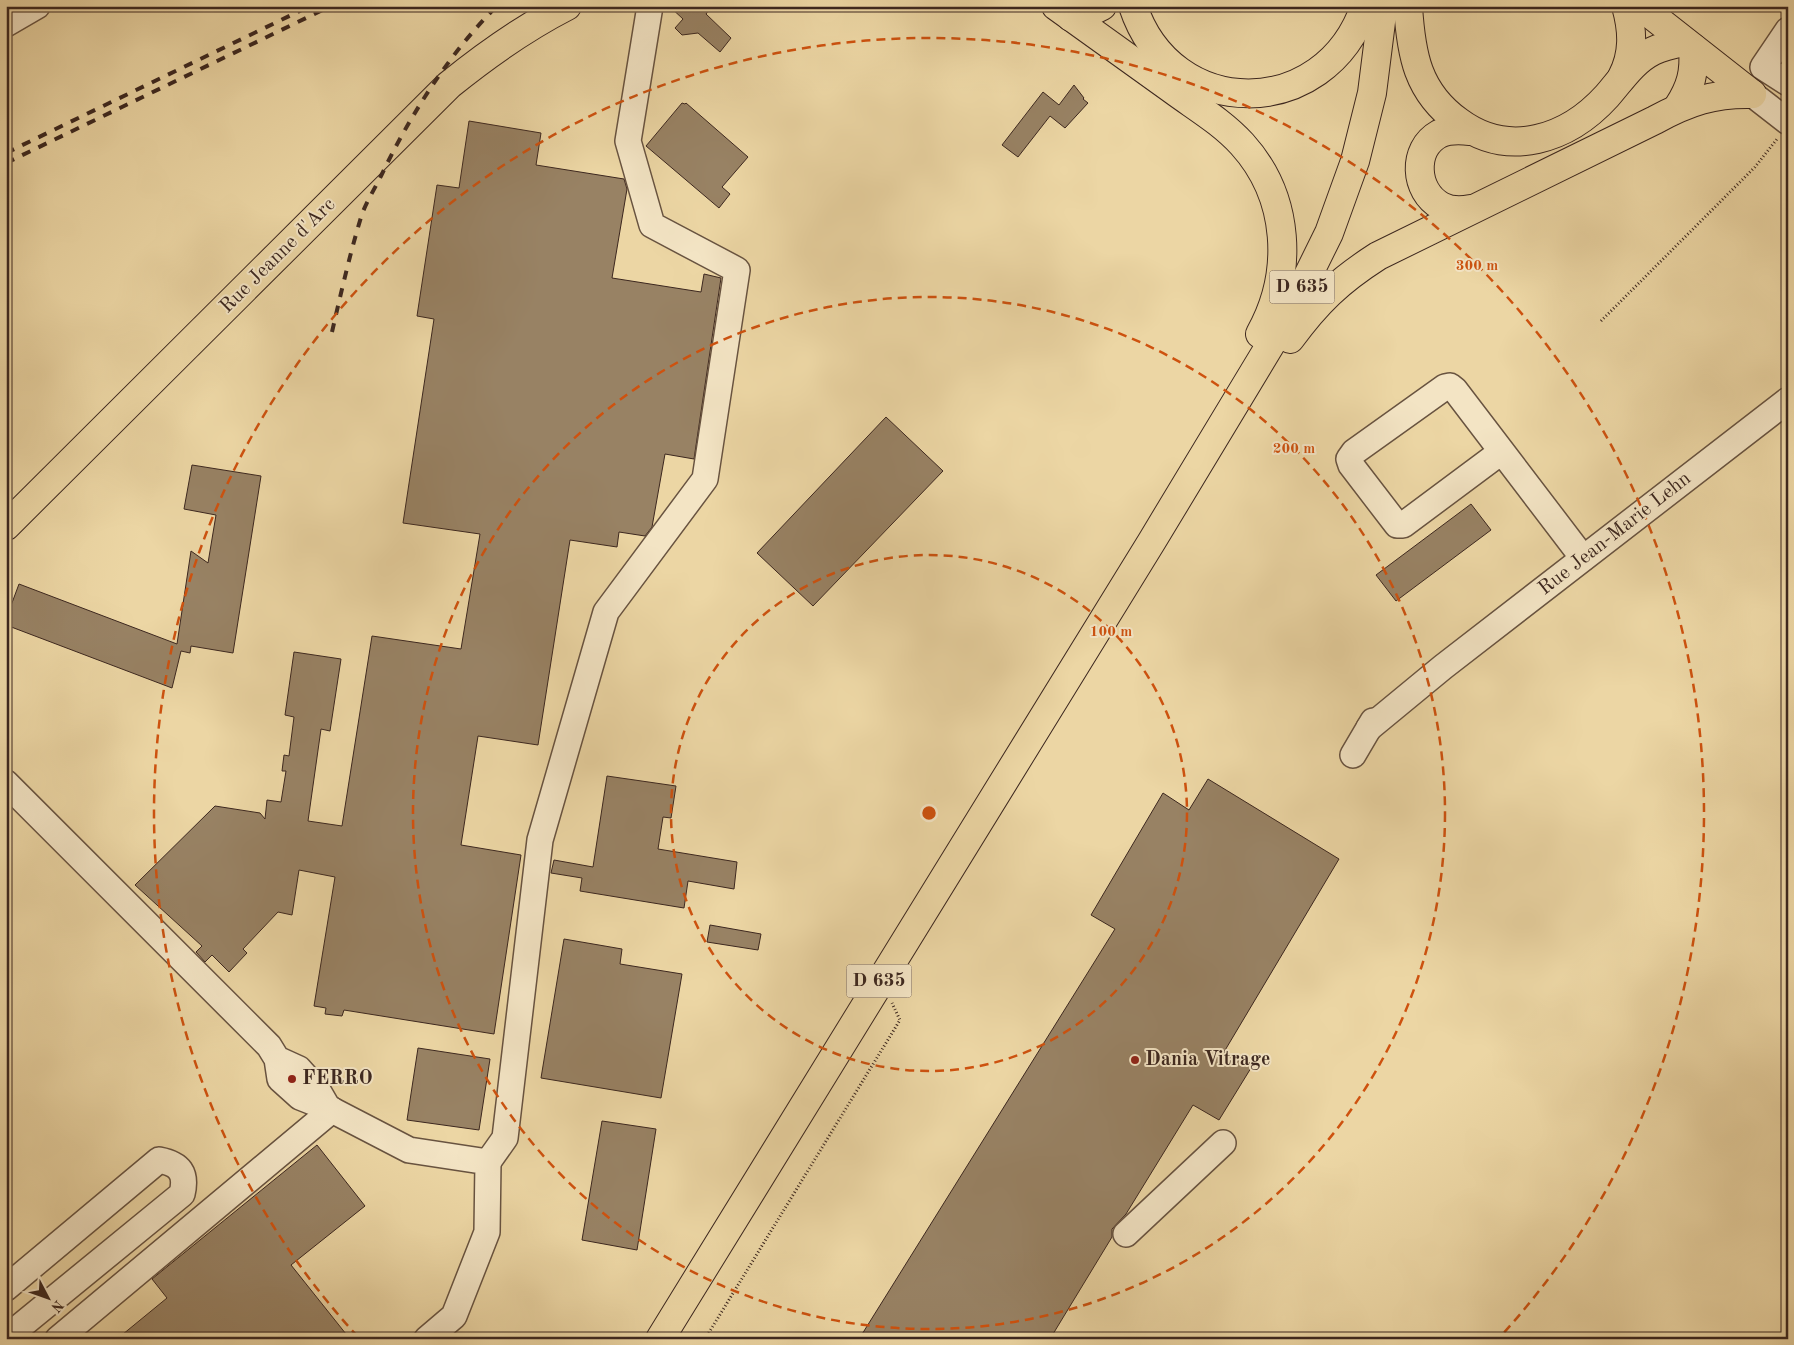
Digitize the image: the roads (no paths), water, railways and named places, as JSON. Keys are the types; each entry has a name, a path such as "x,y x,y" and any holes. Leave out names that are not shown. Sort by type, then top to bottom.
{"main road":[{"name":"Rue Jeanne d'Arc","path":"6,526 449,85 478,61 509,40 567,6"},
{"path":"1063,12 1088,13 1102,6"},
{"path":"1133,6 1137,20 1158,52 1188,77 1220,89 1256,94 1274,92 1293,86 1312,76 1332,61 1348,43 1360,22 1365,6"},
{"name":"D 635","path":"660,1339 1152,541 1289,314 1329,233 1355,161 1370,102 1383,6"},
{"path":"1408,6 1412,49 1421,78 1428,92 1440,107 1470,131"},
{"path":"1622,77 1628,65 1631,52 1630,22 1626,6"},
{"path":"1640,6 1752,94"},
{"path":"1063,12 1216,120 1242,143 1258,166 1272,194 1281,223 1283,250 1280,277 1273,306 1263,329 1100,625"},
{"path":"1471,209 1452,210 1440,206 1423,187 1420,172 1421,158 1427,144 1439,134 1453,130 1470,131 1505,141 1536,140 1545,137 1564,130 1586,115 1622,77 1652,52 1667,46 1689,45"},
{"path":"1678,107 1688,92 1692,79 1694,61 1689,45"},
{"path":"1152,541 1308,314 1330,291 1354,271 1378,256 1678,107 1717,95 1752,94"}],"street":[{"path":"6,24 37,6"},
{"path":"427,1339 454,1316 487,1232 488,1162 505,1138 540,840 606,612 704,479 737,270 652,225 628,141 650,6"},
{"path":"1788,30 1763,67 1788,83"},
{"path":"1752,94 1785,127"},
{"path":"1501,452 1403,525 1397,525 1350,465 1349,459 1354,452 1445,386 1450,386 1584,558"},
{"name":"Rue Jean-Marie Lehn","path":"1353,755 1371,725 1788,400"},
{"path":"6,783 269,1046 278,1059 280,1079 300,1097 330,1109 409,1150 488,1162"},
{"path":"58,1339 330,1109"},
{"path":"1126,1234 1223,1143"},
{"path":"6,1288 159,1160 170,1162 179,1169 184,1177 182,1194 6,1338"}],"railway":[{"path":"6,153 310,6"},
{"path":"6,163 331,6"},
{"path":"332,332 362,214 369,199 404,131 432,86 463,44 497,6"}],"place":[{"name":"Dania Vitrage","path":"1135,1060"},
{"name":"FERRO","path":"292,1079"}]}
